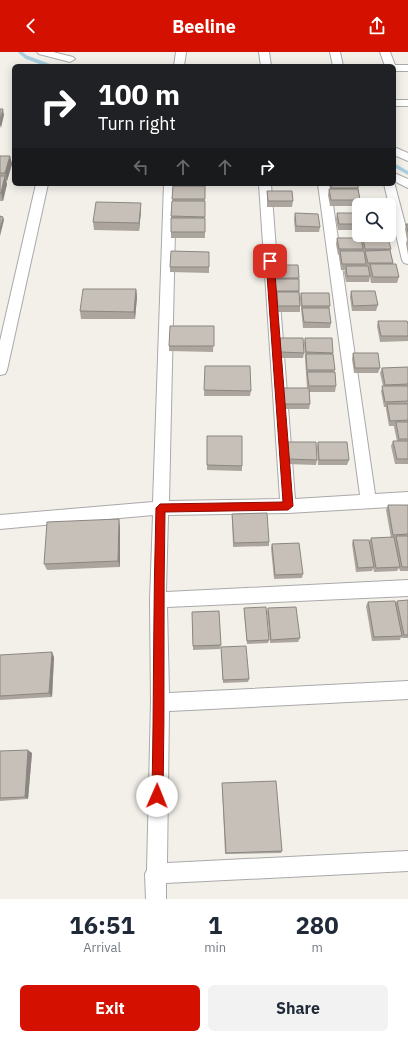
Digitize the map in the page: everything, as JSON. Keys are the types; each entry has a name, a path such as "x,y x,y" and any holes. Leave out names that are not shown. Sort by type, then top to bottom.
{"street":[{"path":"42,52 71,61"},
{"path":"179,64 181,52"},
{"path":"264,52 266,64"},
{"path":"335,52 338,64"},
{"path":"386,52 389,64"},
{"path":"396,68 408,68"},
{"path":"396,103 408,103"},
{"path":"396,145 408,145"},
{"path":"396,151 408,158"},
{"path":"396,177 408,184"},
{"path":"0,370 42,186"},
{"path":"156,899 160,702 158,600 170,186"},
{"path":"265,186 288,506"},
{"path":"324,186 368,501"},
{"path":"390,186 408,260"},
{"path":"0,522 160,508 288,506 408,499"},
{"path":"158,600 408,588"},
{"path":"160,702 408,690"},
{"path":"156,874 408,861"}],"building":[{"path":"0,109 3,109 0,120"},
{"path":"0,156 10,156 5,173 0,173"},
{"path":"0,176 5,176 1,193 0,193"},
{"path":"173,186 205,186 205,199 172,199"},
{"path":"331,186 358,186 358,188 331,188"},
{"path":"329,189 358,189 360,198 352,198 352,200 331,200"},
{"path":"267,191 292,191 293,201 268,201"},
{"path":"172,201 205,201 205,217 171,216"},
{"path":"96,202 141,203 139,223 93,222"},
{"path":"295,213 318,214 320,227 296,226"},
{"path":"337,213 352,213 352,224 339,224"},
{"path":"0,216 3,217 0,230"},
{"path":"171,218 205,218 205,232 171,232"},
{"path":"337,238 352,238 352,242 362,242 363,249 339,249"},
{"path":"364,242 389,242 391,249 365,249"},
{"path":"390,250 393,263 368,263 365,251"},
{"path":"171,251 209,252 209,267 170,267"},
{"path":"340,251 364,251 366,264 342,264"},
{"path":"370,264 396,264 399,277 373,277"},
{"path":"273,265 298,265 299,278 273,278"},
{"path":"346,266 368,266 370,276 347,276"},
{"path":"274,279 299,279 299,291 274,291"},
{"path":"83,289 136,289 134,312 80,311"},
{"path":"351,291 375,291 378,305 353,306"},
{"path":"277,292 299,292 300,306 278,306"},
{"path":"301,293 329,293 330,306 302,306"},
{"path":"302,308 329,308 331,323 304,322"},
{"path":"378,321 407,321 408,336 381,336"},
{"path":"170,326 214,326 214,346 169,346"},
{"path":"280,338 303,338 304,353 281,352"},
{"path":"305,338 332,338 333,353 306,352"},
{"path":"353,353 378,353 380,368 355,368"},
{"path":"306,354 333,354 335,370 307,370"},
{"path":"205,366 250,366 251,391 204,390"},
{"path":"408,367 408,384 385,385 382,368"},
{"path":"307,372 335,372 336,386 309,386"},
{"path":"382,386 408,386 408,401 385,402"},
{"path":"282,388 309,388 310,404 283,404"},
{"path":"387,404 408,404 408,420 390,421"},
{"path":"396,422 408,422 408,439 399,439"},
{"path":"207,436 242,436 242,466 207,465"},
{"path":"393,441 408,441 408,459 397,459"},
{"path":"287,442 316,442 317,460 288,459"},
{"path":"318,442 347,442 349,460 319,460"},
{"path":"388,505 408,505 408,534 393,535"},
{"path":"267,513 269,542 234,543 232,514"},
{"path":"119,519 118,561 44,564 47,522"},
{"path":"396,536 408,536 408,567 402,567"},
{"path":"394,537 400,567 376,568 371,538"},
{"path":"353,540 369,540 374,567 358,568"},
{"path":"299,543 303,574 275,575 272,544"},
{"path":"408,600 408,635 404,635 397,601"},
{"path":"395,601 402,636 374,637 368,602"},
{"path":"266,607 269,640 247,641 244,608"},
{"path":"296,607 300,638 271,640 268,608"},
{"path":"219,611 221,645 193,646 192,612"},
{"path":"246,646 249,679 223,680 221,647"},
{"path":"52,652 49,693 0,696 0,655"},
{"path":"28,750 25,797 0,798 0,751"},
{"path":"276,781 282,851 226,853 222,783"}],"waterway":[{"path":"20,52 26,57 45,64"},
{"path":"396,166 408,173"}],"route":[{"path":"157,796 160,702 158,600 160,508 288,506 270,261"}]}
